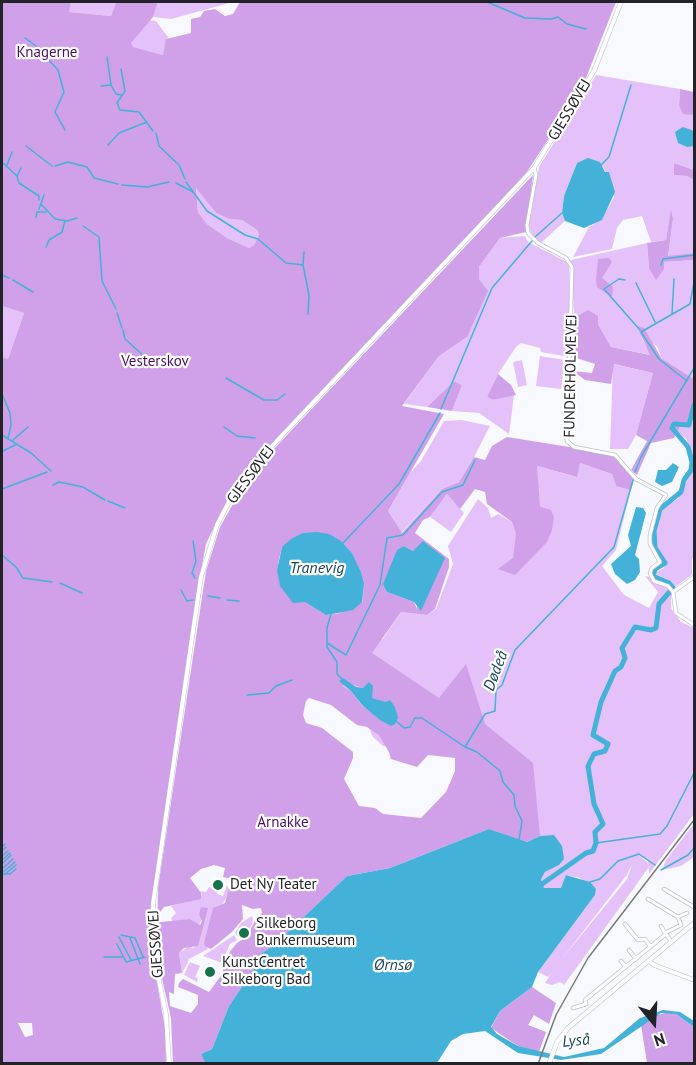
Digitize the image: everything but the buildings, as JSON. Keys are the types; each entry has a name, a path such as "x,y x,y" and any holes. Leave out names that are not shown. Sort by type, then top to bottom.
{"street":[{"name":"GJESSØVEJ","path":"169,1064 166,1014 153,946 153,904 201,577 217,525 231,498 258,461 534,168 594,71 621,2"},
{"name":"FUNDERHOLMEVEJ","path":"534,168 536,175 527,225 528,233 538,243 566,258 572,267 567,441 573,447 615,455 636,478 666,495 657,508 650,535 650,544 660,562 652,568 650,573 654,581 674,592 676,613 694,625"},
{"path":"674,592 694,577"},
{"path":"664,889 694,907"},
{"path":"573,1008 586,1004 585,1000 666,934 681,925 678,917 648,899"},
{"path":"678,917 687,913"},
{"path":"550,1062 565,1031 694,923"},
{"path":"625,924 638,940 645,939 651,947"},
{"path":"661,926 672,942"},
{"path":"629,950 636,959"},
{"path":"621,961 626,967"},
{"path":"649,961 694,980"},
{"path":"606,984 612,991"}],"shaded area":[{"path":"71,2 116,2 111,16 68,12"},
{"path":"158,2 233,2 171,19 153,17"},
{"path":"149,20 156,21 168,37 163,55 132,47 131,42"},
{"path":"596,75 680,89 679,106 683,113 694,115 694,170 674,163 674,175 687,176 694,180 694,253 668,257 673,219 671,211 666,240 651,242 642,216 623,220 617,228 612,249 573,257 589,227 602,219 614,197 611,181 600,162 577,163 564,196 562,213 565,221 541,243 531,235 529,226 539,167"},
{"path":"196,187 216,213 229,219 242,220 257,230 259,235 254,245 249,248 227,238 207,224 198,212"},
{"path":"525,236 528,242 569,263 569,357 541,352 540,348 521,343 516,347 498,374 487,397 493,400 514,395 509,434 479,413 452,411 462,385 454,381 427,407 404,404 439,356 467,337 479,267 500,238"},
{"path":"647,243 649,268 664,262 694,260 694,379 668,364 662,359 657,346 641,337 651,355 611,347 598,324 574,315 571,260"},
{"path":"2,306 24,313 8,359 2,357"},
{"path":"540,356 565,360 561,389 536,386"},
{"path":"522,360 527,385 518,387 513,362"},
{"path":"613,364 653,373 636,435 628,449 610,449"},
{"path":"462,420 490,426 459,482 442,489 401,533 388,511 444,421"},
{"path":"694,420 694,467 687,440 677,431 680,427 690,427"},
{"path":"580,463 612,474 616,486 633,480 616,550 602,566 624,595 649,608 658,592 645,576 668,580 654,573 664,568 666,562 656,548 654,536 661,509 678,499 694,467 692,575 676,586 671,596 671,608 681,622 694,628 694,814 649,874 649,868 564,985 560,982 552,985 545,983 552,972 548,977 538,972 595,895 596,889 580,878 567,875 561,888 544,888 541,879 545,872 559,865 540,836 489,829 458,841 459,755 383,746 373,737 367,723 331,701 254,573 377,527 382,640 401,612 427,615 436,609 453,564 448,546 478,499 488,508 491,518 498,514 512,522 516,533 537,466 576,477","holes":["632,865 627,879 561,960"]},
{"path":"447,494 464,513 451,532 430,517"},
{"path":"694,824 694,857 681,866 662,870 666,860"},
{"path":"227,885 230,892 221,906 206,947 208,949 189,959 187,957 189,960 182,973 179,953 188,947 194,948 208,908 199,925 190,919 173,922 171,918 176,913 171,906 202,895 200,891 206,892 209,887 218,889 217,894 223,896"},
{"path":"252,916 251,927 248,930 245,929 242,938 239,938 235,933 241,923"},
{"path":"234,935 237,940 230,944 222,963 203,956"},
{"path":"190,962 200,966 195,977 198,978 197,982 184,975"}],"green space":[{"name":"Vesterskov","path":"2,2 71,2 69,12 111,16 116,2 158,2 153,17 131,43 133,47 163,55 166,39 191,33 191,19 200,17 204,11 215,9 225,16 233,14 240,2 616,2 582,88 521,181 245,473 222,510 206,544 196,597 149,919 151,949 165,1028 166,1063 2,1063 2,357 8,359 24,313 2,306","holes":["196,188 216,213 229,219 242,220 257,230 259,235 254,245 249,248 227,238 207,224 198,212","18,1023 32,1023 33,1035 25,1037"]},
{"path":"680,89 694,92 694,115 683,114 679,106"},
{"path":"674,163 694,170 694,180 687,176 674,175"},
{"name":"Arnakke","path":"533,175 526,232 500,238 479,267 479,279 488,291 467,337 439,356 402,406 444,414 388,511 402,533 442,489 459,482 474,457 485,460 492,446 507,437 607,453 616,458 634,479 631,490 616,486 612,474 580,463 577,477 537,466 540,507 551,510 554,517 552,530 547,542 515,575 498,569 513,558 516,534 512,522 487,504 485,492 475,489 460,509 447,494 430,517 423,520 415,533 449,559 449,567 435,609 427,615 401,612 372,653 439,698 466,664 485,724 533,763 540,836 527,842 489,829 390,868 347,876 273,946 258,956 256,966 229,1006 212,1049 201,1054 206,1063 173,1064 171,1018 160,970 157,936 158,888 206,571 220,527 243,486 271,452","holes":["341,541 352,553 361,572 364,584 363,602 338,614 326,615 305,602 277,570 282,547","404,546 413,551 417,609 414,602 387,592","349,683 363,688 372,698 386,702 391,726 362,706 351,691 342,686","309,698 331,705 357,725 367,727 379,735 391,759 417,767 428,755 455,758 455,771 446,792 421,818 383,814 375,808 359,806 344,779 353,758 353,752 322,728 306,723 303,715 306,701","214,865 225,868 223,877 232,879 234,884 229,888 225,903 213,908 204,943 206,947 211,949 232,932 243,919 242,905 253,909 261,908 262,913 255,920 248,936 231,950 223,964 223,973 209,992 183,979 179,983 178,987 198,995 198,1004 191,1013 170,1006 169,992 174,994 175,974 182,973 179,953 184,948 198,946 208,908 201,907 200,925 190,919 161,922 158,915 164,907 201,899 201,893 190,878 201,869"]},
{"path":"671,209 673,219 668,256 694,253 694,260 664,262 664,269 656,280 649,268 647,243 666,240"},
{"path":"609,258 612,262 602,278 613,287 612,297 597,287 596,280 598,259"},
{"path":"588,310 598,316 598,324 611,347 650,355 637,326 644,328 662,359 694,379 694,409 691,425 680,427 674,438 651,443 637,475 631,470 647,441 636,435 653,373 614,364 611,384 585,380 573,371 592,373 595,364 573,357 574,315 580,315"},
{"path":"498,374 511,385 516,395 493,400 487,397"},
{"path":"454,381 462,385 452,411 427,407"},
{"path":"532,987 556,1003 549,1024 534,1015 528,1025 546,1032 539,1052 518,1046 491,1028 500,1011"},
{"path":"669,1012 676,1014 694,1027 694,1063 647,1063 641,1025 654,1016"}],"water":[{"path":"683,127 694,131 694,146 687,147 678,143 675,132"},
{"path":"588,158 600,162 605,172 609,172 615,192 602,220 584,228 565,221 562,213 564,196 577,163"},
{"path":"673,463 679,467 672,482 662,486 655,482 658,470 666,470"},
{"path":"636,507 643,508 646,513 635,555 639,559 640,572 635,580 627,584 615,574 611,564 631,546 628,535"},
{"name":"Tranevig","path":"303,533 329,534 341,541 352,553 361,572 364,584 362,602 353,610 326,615 305,602 293,603 280,586 277,570 282,547"},
{"path":"423,541 445,558 421,611 414,602 387,592 383,584 397,550 404,546 413,551"},
{"path":"343,678 356,687 363,688 369,682 373,686 372,698 386,702 390,700 398,718 395,724 391,726 380,720 363,706 339,681"},
{"name":"Ørnsø","path":"489,829 527,842 540,836 554,835 562,846 564,859 559,865 545,872 541,879 544,888 561,888 566,875 590,882 596,889 595,895 538,972 532,987 500,1011 491,1027 497,1034 518,1046 564,1057 604,1048 640,1018 663,1010 680,1012 694,1021 694,1027 676,1014 661,1013 601,1054 561,1060 518,1053 485,1031 463,1034 451,1041 437,1063 206,1064 201,1054 212,1049 229,1006 256,966 257,960 251,955 258,960 259,955 273,946 347,876 390,868"}],"waterway":[{"path":"487,2 525,18 558,17 567,24 586,29"},
{"path":"25,38 36,46 58,70 64,92 55,112 65,130"},
{"path":"107,57 111,85 116,94 121,95"},
{"path":"121,69 125,91 117,103 120,110 139,112 153,131"},
{"path":"101,86 111,85"},
{"path":"601,165 609,157 631,85"},
{"path":"108,145 119,133 147,122"},
{"path":"156,133 159,146 179,165 185,179"},
{"path":"26,146 52,166"},
{"path":"7,165 12,152"},
{"path":"2,162 17,176 19,183 39,196 39,200"},
{"path":"55,166 68,162 87,167 94,178 118,184"},
{"path":"17,176 21,168"},
{"path":"122,185 147,187 169,182"},
{"path":"186,182 207,211 245,235 258,239 286,263 303,265"},
{"path":"176,183 193,192"},
{"path":"39,209 44,195"},
{"path":"41,204 55,219 67,221 77,218"},
{"path":"36,217 37,212 46,212"},
{"path":"535,237 562,213"},
{"path":"46,247 49,240 62,232 65,221"},
{"path":"83,226 99,237 102,281 116,309"},
{"path":"441,409 492,288 532,241"},
{"path":"304,252 303,265 309,295 308,314"},
{"path":"661,265 663,259 694,255"},
{"path":"2,275 9,278"},
{"path":"625,280 619,279 604,289 640,330"},
{"path":"672,314 674,279"},
{"path":"13,280 33,292"},
{"path":"687,381 659,359 641,332 690,304 694,282"},
{"path":"636,283 655,322"},
{"path":"117,313 122,328"},
{"path":"123,330 125,339 144,356"},
{"name":"Dødeå","path":"635,472 641,457 694,368"},
{"path":"226,378 264,400 277,400 285,394"},
{"path":"2,394 10,413 11,425 8,438"},
{"path":"542,884 586,853 593,851 596,843 595,832 603,824 594,804 588,766 594,754 605,751 608,744 593,735 601,702 615,671 621,667 625,658 622,648 635,627 651,630 656,628 659,604 673,588 669,583 653,576 655,569 665,563 655,548 654,531 660,509 681,492 684,480 691,470 692,462 688,447 672,428 674,424 689,425 694,405"},
{"path":"343,543 399,484 440,413"},
{"path":"13,440 28,427"},
{"path":"224,427 237,436 255,438"},
{"path":"2,435 31,453 51,471"},
{"path":"3,451 15,445"},
{"path":"327,643 346,655 380,585 387,538 403,535 442,492 463,485 475,460"},
{"path":"2,489 47,472"},
{"name":"Dødeå","path":"519,840 522,821 515,806 514,795 503,782 500,771 477,752 465,747 485,714 495,711 496,690 502,685 515,650 614,547 633,480"},
{"path":"53,485 59,482 83,487 105,500"},
{"path":"108,501 125,508"},
{"path":"193,541 196,561 192,573 195,578"},
{"path":"2,555 16,567 23,578 52,582"},
{"path":"60,583 82,593"},
{"path":"181,590 187,601 193,600"},
{"path":"208,596 220,598"},
{"path":"227,600 239,601"},
{"path":"331,614 327,628 327,647 337,662 337,674 342,679"},
{"path":"247,695 269,693 276,686 292,680"},
{"path":"396,721 404,728 410,727 415,718 422,718 465,747"},
{"path":"596,843 660,834 667,826 694,773"},
{"path":"2,847 5,844"},
{"path":"2,851 6,847"},
{"path":"661,870 688,855 694,848"},
{"path":"2,856 8,851"},
{"path":"2,860 10,853"},
{"path":"590,882 600,879 618,861 639,854 655,865"},
{"path":"2,864 11,855"},
{"path":"2,869 13,859"},
{"path":"2,873 15,862"},
{"path":"5,874 16,865"},
{"path":"2,874 10,874 16,869"},
{"path":"121,935 135,938 143,957"},
{"path":"119,937 131,960"},
{"path":"130,938 140,964"},
{"path":"117,944 126,962 145,957"},
{"path":"104,957 123,957"}],"railway":[{"path":"538,1064 556,1015 588,958 694,820"}],"place":[{"name":"Det Ny Teater","path":"218,885"},
{"name":"Silkeborg Bunkermuseum","path":"244,933"},
{"name":"KunstCentret Silkeborg Bad","path":"210,972"}],"park label":[{"name":"Knagerne","path":"47,53"}],"water label":[{"name":"Lyså","path":"576,1041"}]}
